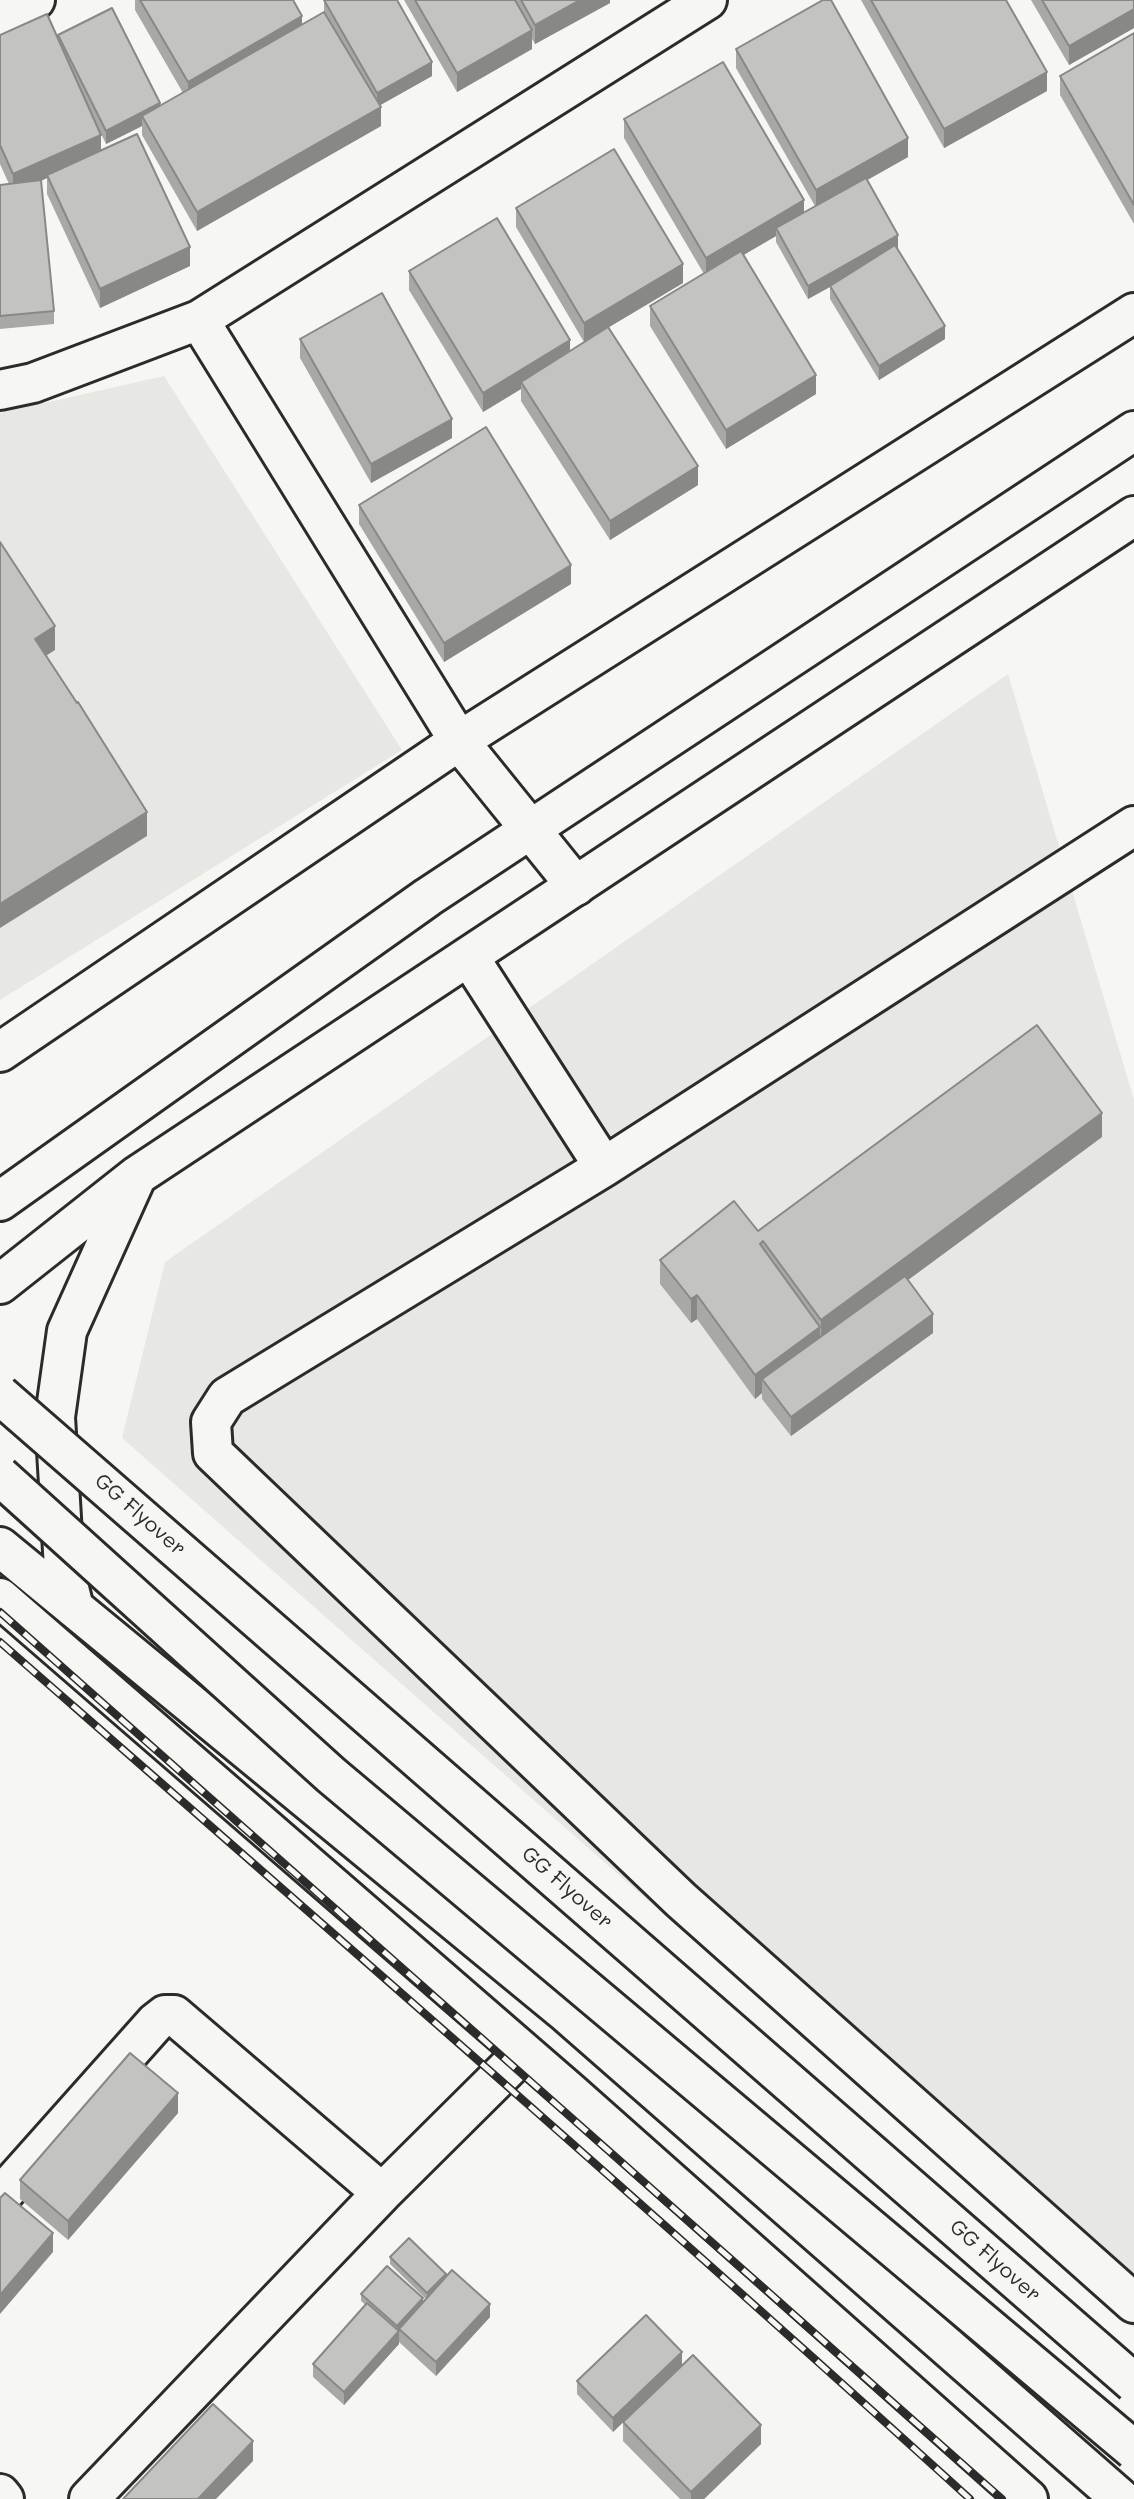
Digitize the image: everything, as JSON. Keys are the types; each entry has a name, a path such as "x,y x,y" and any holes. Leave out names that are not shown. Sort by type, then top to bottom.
{"main road":[{"path":"0,21 35,0"},
{"path":"0,390 33,383 199,320 707,0"},
{"path":"0,1052 459,741 1134,313"},
{"path":"199,320 459,741 576,886"},
{"path":"8,1183 429,897 1134,431"},
{"path":"0,1284 138,1175 1134,516"},
{"path":"1134,826 604,1167 227,1397 211,1422 213,1453 681,1900 1134,2303"},
{"path":"469,957 604,1167"},
{"path":"74,1608 64,1568 55,1417 67,1331 138,1175"},
{"name":"GG Flyover","path":"0,1395 1134,2383"},
{"path":"0,1476 331,1775 1134,2450"},
{"path":"0,1547 564,2011 1121,2499"},
{"path":"0,1598 582,2102 1028,2499"},
{"path":"0,2197 165,2015 174,2015 382,2193"},
{"path":"89,2499 382,2193 523,2053"},
{"path":"0,2494 4,2499"}],"shaded area":[{"path":"164,376 402,750 0,1000 0,413"},
{"path":"1008,674 1134,1100 1134,2328 122,1438 165,1262"}],"building":[{"path":"140,0 293,0 302,16 188,82"},
{"path":"324,0 397,0 432,62 377,93"},
{"path":"415,0 515,0 532,30 457,73"},
{"path":"521,0 580,0 535,25"},
{"path":"823,0 831,0 908,138 816,190 736,49"},
{"path":"871,0 1006,0 1047,72 944,129"},
{"path":"1042,0 1134,0 1134,9 1069,46"},
{"path":"112,8 160,103 106,131 58,35"},
{"path":"324,12 381,107 197,212 142,116"},
{"path":"47,14 101,135 13,174 0,145 0,35"},
{"path":"1134,33 1134,205 1060,76"},
{"path":"723,62 804,200 706,258 624,119"},
{"path":"137,134 190,247 100,289 47,175"},
{"path":"614,149 683,264 584,323 516,208"},
{"path":"866,178 898,235 808,286 776,228"},
{"path":"41,180 54,311 0,316 0,185"},
{"path":"497,218 570,340 483,393 409,271"},
{"path":"895,245 945,326 879,366 830,286"},
{"path":"741,251 816,375 726,430 650,306"},
{"path":"382,293 452,419 371,464 300,339"},
{"path":"608,327 698,466 610,521 521,382"},
{"path":"486,427 571,565 444,643 359,505"},
{"path":"0,542 55,626 35,639 147,812 0,904"},
{"path":"1037,1025 1102,1113 821,1320 763,1241 760,1244 820,1327 755,1375 697,1295 691,1299 660,1260 734,1201 758,1231"},
{"path":"905,1276 933,1314 791,1417 762,1379"},
{"path":"130,2053 178,2093 68,2221 20,2180"},
{"path":"5,2193 53,2233 0,2295 0,2198"},
{"path":"409,2238 446,2274 427,2293 390,2257"},
{"path":"387,2266 423,2298 397,2326 361,2294"},
{"path":"452,2270 490,2304 436,2362 399,2329"},
{"path":"367,2303 399,2331 344,2392 313,2364"},
{"path":"646,2315 682,2352 613,2418 577,2381"},
{"path":"693,2355 761,2425 691,2492 623,2422"},
{"path":"213,2404 253,2441 198,2499 123,2499"}],"railway":[{"path":"0,1612 1002,2499"},
{"path":"0,1642 608,2175 970,2499"}]}
